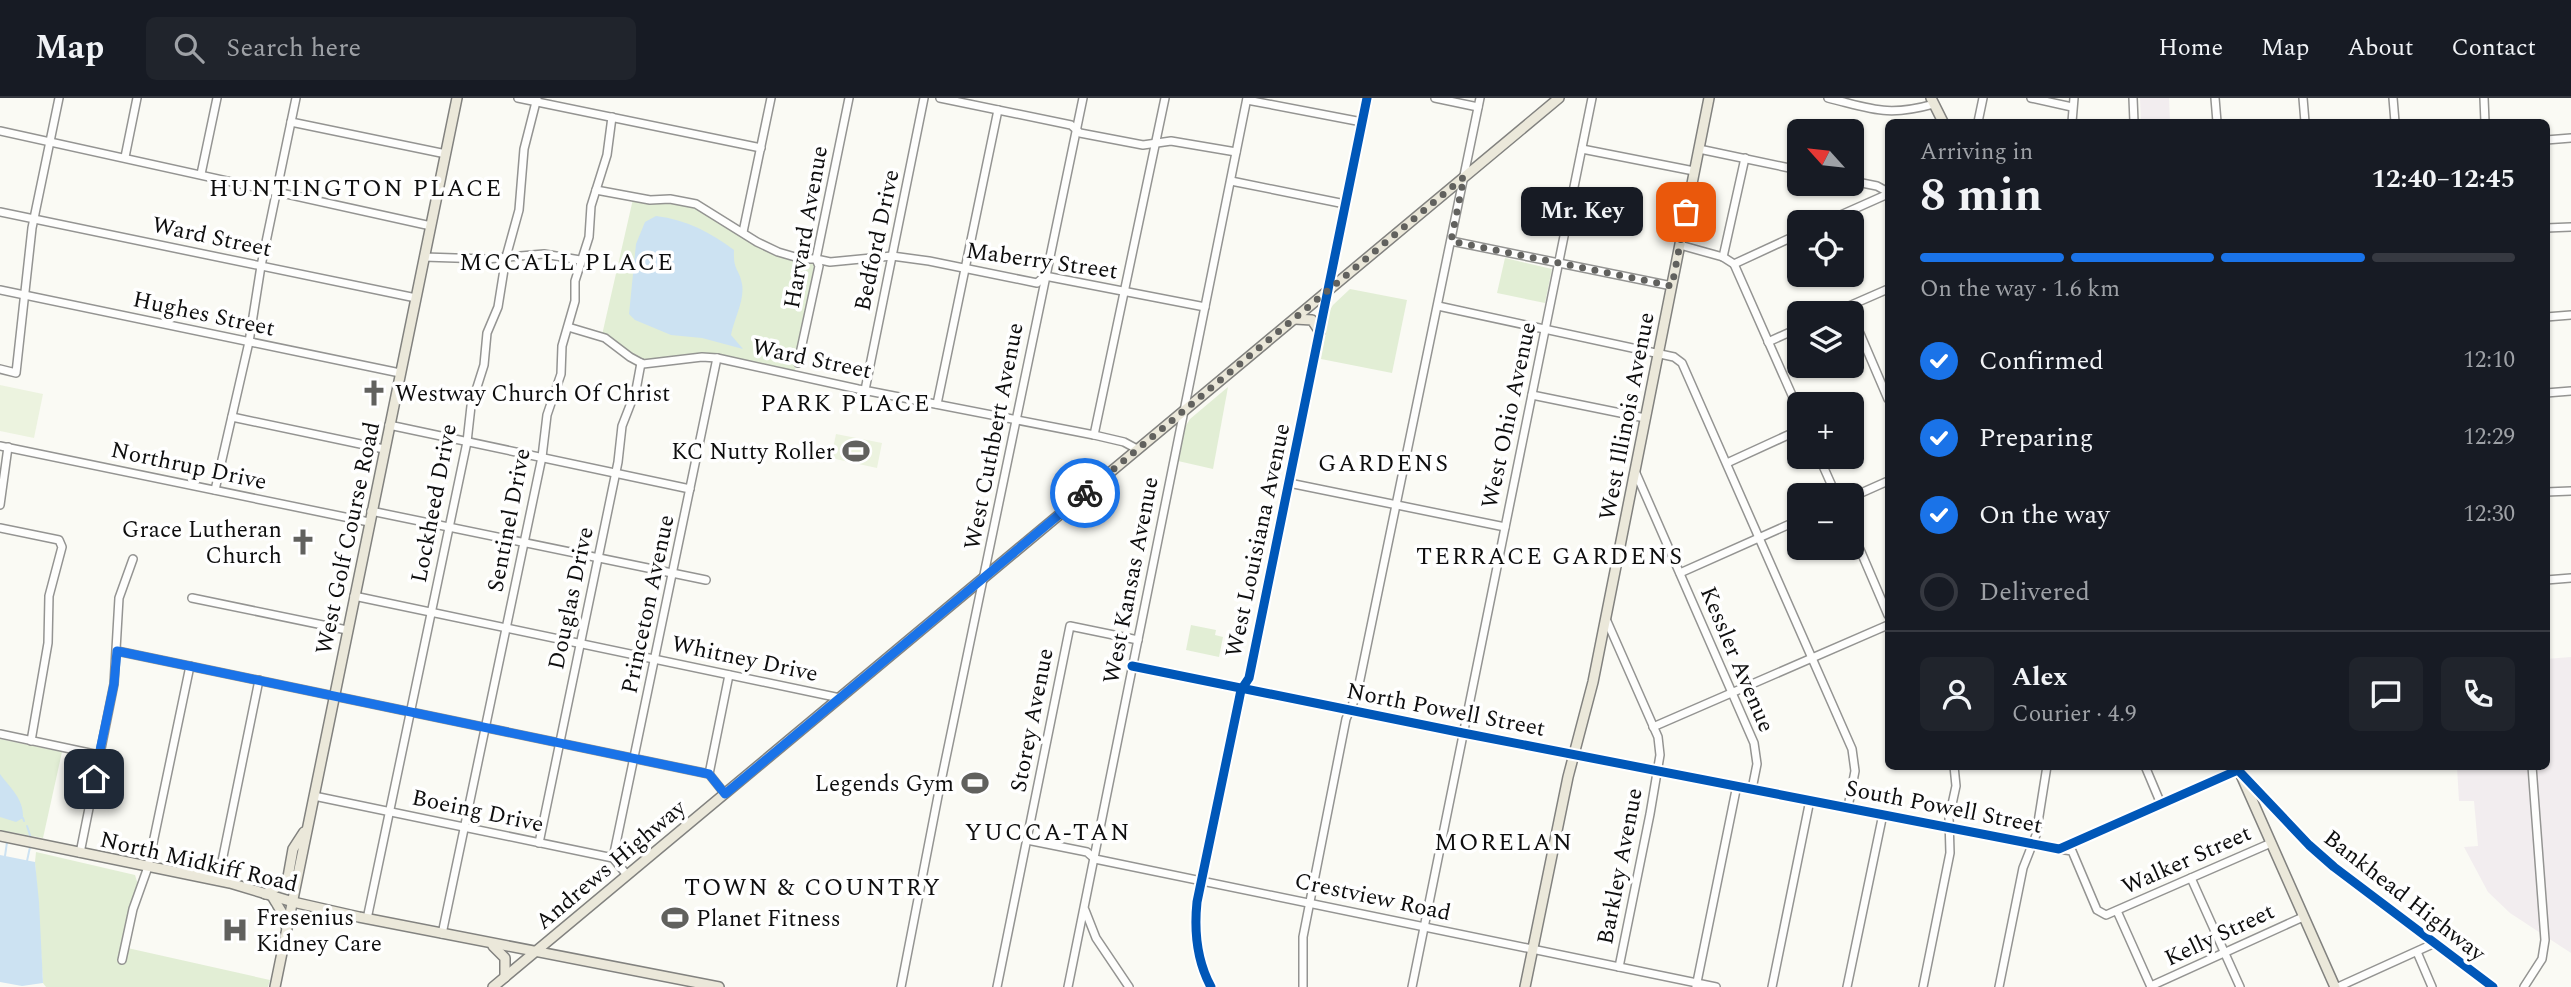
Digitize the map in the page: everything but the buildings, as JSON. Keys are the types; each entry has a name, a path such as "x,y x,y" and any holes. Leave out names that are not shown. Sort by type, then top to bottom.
{"main road":[{"name":"West Golf Course Road","path":"275,987 457,98"},
{"name":"Andrews Highway","path":"493,987 1559,98"},
{"name":"West Illinois Avenue","path":"1525,987 1568,777 1605,618 1709,98"},
{"path":"1933,101 1942,119"},
{"path":"1295,319 1312,320 1320,332"},
{"path":"2239,770 2337,987"},
{"path":"287,929 284,916 268,895 288,877 293,849 309,825"},
{"name":"North Midkiff Road","path":"0,836 218,881 367,919 719,987"},
{"path":"492,944 505,958 505,977"}],"street":[{"path":"0,369 16,373 34,219 59,98"},
{"path":"125,157 137,98"},
{"path":"201,174 217,98"},
{"path":"215,490 249,342 261,266 296,98"},
{"path":"518,98 761,148"},
{"path":"743,232 771,98"},
{"name":"Harvard Avenue","path":"798,363 819,266 817,259 849,98"},
{"name":"Bedford Drive","path":"865,390 925,98"},
{"path":"940,98 1071,125 1080,133 1143,145 1156,141 1171,141 1236,152"},
{"name":"West Cuthbert Avenue","path":"901,987 1083,98"},
{"path":"1094,435 1165,98"},
{"name":"West Louisiana Avenue","path":"1211,987 1196,938 1196,912 1201,881 1242,688 1249,678 1367,98"},
{"path":"1435,98 1478,107"},
{"path":"1303,987 1302,944 1346,719 1357,694 1480,98"},
{"name":"West Ohio Avenue","path":"1412,987 1592,98"},
{"path":"1828,98 1872,110 1899,112 1933,101"},
{"path":"1979,119 1983,98"},
{"path":"2031,98 2073,102"},
{"path":"2133,98 2134,119"},
{"path":"2215,98 2217,119"},
{"path":"2303,98 2305,119"},
{"path":"2393,98 2395,119"},
{"path":"2484,98 2485,119"},
{"path":"1247,99 1362,122"},
{"name":"West Kansas Avenue","path":"1068,987 1247,99"},
{"name":"Lockheed Drive","path":"367,919 467,442 471,406 484,365 487,333 500,299 506,257 519,209 524,149 537,100"},
{"path":"937,404 998,110"},
{"name":"Sentinel Drive","path":"442,934 542,457 547,415 561,374 562,346 575,301 579,260 589,237 591,206 607,155 612,117"},
{"path":"291,122 446,154"},
{"path":"0,131 201,174 276,194 431,226"},
{"path":"2550,140 2571,138"},
{"path":"1582,149 1695,171"},
{"path":"1699,149 1787,167"},
{"path":"1723,257 1745,158"},
{"path":"1231,181 1345,204"},
{"path":"1864,183 1885,191"},
{"name":"Maberry Street","path":"596,190 650,200 696,204 778,252 802,259 830,262 892,256 1037,283 1045,276 1205,307"},
{"path":"1851,210 1885,194"},
{"name":"Ward Street","path":"0,212 415,298"},
{"path":"2550,228 2571,227"},
{"path":"1734,264 1787,240"},
{"path":"1451,241 1672,286"},
{"path":"1680,245 1723,257 1734,264 1790,392"},
{"path":"424,257 466,260 544,254 579,260"},
{"name":"Hughes Street","path":"0,290 400,373"},
{"path":"1864,304 1885,291"},
{"path":"1438,306 1676,358 1684,365 1854,753 1855,771 1848,807"},
{"path":"2550,317 2571,315"},
{"path":"568,327 606,338 640,363"},
{"path":"1768,342 1787,333"},
{"path":"1864,344 1885,392"},
{"name":"Ward Street","path":"640,363 718,358 865,390 1016,418 1117,440 1137,449"},
{"name":"Princeton Avenue","path":"613,858 718,358"},
{"name":"Douglas Drive","path":"539,842 615,473 622,426 636,390 640,363"},
{"path":"2550,393 2571,391"},
{"path":"1532,395 1645,418"},
{"path":"232,417 384,449"},
{"path":"389,425 690,489"},
{"path":"1727,463 1787,436"},
{"path":"0,505 4,447"},
{"name":"Northrup Drive","path":"4,447 369,522"},
{"name":"Kessler Avenue","path":"1635,470 1756,746 1757,768 1752,789"},
{"path":"1864,492 1885,482"},
{"path":"1289,483 1505,527"},
{"path":"2550,492 2571,491"},
{"path":"371,511 706,580"},
{"path":"1680,573 1787,525"},
{"path":"0,528 58,540 62,547 49,596 48,643 31,741"},
{"path":"79,853 114,684 119,598 133,559"},
{"path":"1864,559 1885,608"},
{"path":"2550,580 2571,578"},
{"name":"Whitney Drive","path":"354,596 840,698"},
{"path":"191,598 347,630"},
{"name":"Barkley Avenue","path":"1605,618 1660,747 1619,967"},
{"name":"Storey Avenue","path":"997,987 1070,626 1138,640"},
{"path":"1653,727 1885,626"},
{"path":"117,651 709,774 725,794"},
{"path":"122,960 133,909 148,867 190,666"},
{"name":"North Powell Street","path":"1132,666 1752,789"},
{"path":"709,774 729,675"},
{"path":"218,881 259,680"},
{"path":"0,734 99,755"},
{"path":"1923,987 1950,857 1949,827 1956,782 1954,770"},
{"path":"1999,987 2023,868 2032,843 2047,770"},
{"path":"2147,770 2161,804"},
{"name":"South Powell Street","path":"1752,789 2059,849 2234,770"},
{"name":"Bankhead Highway","path":"2240,770 2309,845 2334,867 2493,987"},
{"path":"2524,987 2542,959 2545,940 2532,770"},
{"path":"1697,985 1737,785"},
{"name":"Boeing Drive","path":"314,796 613,858"},
{"path":"1772,987 1810,800"},
{"path":"1847,987 1883,814"},
{"name":"Crestview Road","path":"1027,840 1087,852 1094,858 1201,881 1716,987"},
{"name":"Walker Street","path":"2118,911 2271,843"},
{"path":"2059,849 2072,851 2099,912 2106,915 2118,911 2151,987"},
{"path":"613,858 627,875"},
{"path":"2192,878 2240,987"},
{"path":"1084,906 1096,938 1129,987"},
{"name":"Kelly Street","path":"2151,987 2304,917"},
{"path":"2337,987 2435,943"},
{"path":"2417,952 2432,987"}],"shaded area":[{"path":"2140,98 2169,98 2170,119 2141,119"},
{"path":"2571,657 2571,953 2510,913 2488,892 2464,847 2478,846 2474,801 2459,801 2457,770 2550,770 2550,659"}],"green space":[{"path":"633,199 693,205 774,254 817,265 794,375 713,358 648,364 602,335"},
{"path":"1505,258 1552,269 1545,303 1497,293"},
{"path":"1350,289 1407,300 1392,373 1321,359 1330,310"},
{"path":"0,385 43,394 34,438 0,431"},
{"path":"1228,387 1213,469 1178,461 1184,429 1190,419"},
{"name":"KC Nutty Roller","path":"836,434 882,443 877,468 831,458"},
{"path":"1191,625 1216,630 1215,635 1223,637 1219,657 1186,650"},
{"path":"0,739 62,752 43,838 0,830"},
{"path":"36,852 135,875 138,885 130,909 123,947 270,980 268,987 46,987 43,983"}],"water":[{"path":"656,216 678,220 698,228 734,250 734,262 743,290 731,335 743,349 702,338 671,335 635,320 629,314 636,244 645,222"},
{"path":"0,774 16,794 23,811 23,818 16,822 0,817"},
{"path":"0,855 35,862 43,983 22,986 0,982"}],"waterway":[{"path":"27,826 31,838"},
{"path":"5,856 7,842"},
{"path":"27,861 30,847"}],"cycle path":[{"path":"1211,987 1202,967 1198,946 1197,902 1241,690 1249,678 1367,98"},
{"path":"1132,666 2059,849 2238,770 2309,845 2334,867 2493,987"}],"way so far":[{"path":"1085,493 1464,177 1451,241 1672,286 1686,212"}],"place":[{"name":"Mr. Key","path":"1686,212"},
{"name":"Westway Church Of Christ","path":"374,393"},
{"name":"KC Nutty Roller","path":"856,451"},
{"name":"Grace Lutheran Church","path":"303,542"},
{"name":"Legends Gym","path":"975,783"},
{"name":"Planet Fitness","path":"675,918"},
{"name":"Fresenius Kidney Care","path":"235,930"}],"district":[{"name":"HUNTINGTON PLACE","path":"356,188"},
{"name":"MCCALL PLACE","path":"567,262"},
{"name":"PARK PLACE","path":"846,403"},
{"name":"GARDENS","path":"1384,463"},
{"name":"TERRACE GARDENS","path":"1550,556"},
{"name":"YUCCA-TAN","path":"1048,832"},
{"name":"MORELAN","path":"1504,842"},
{"name":"TOWN & COUNTRY","path":"813,887"}],"route":[{"path":"94,779 114,684 117,651 709,774 725,794 1085,493"}]}
